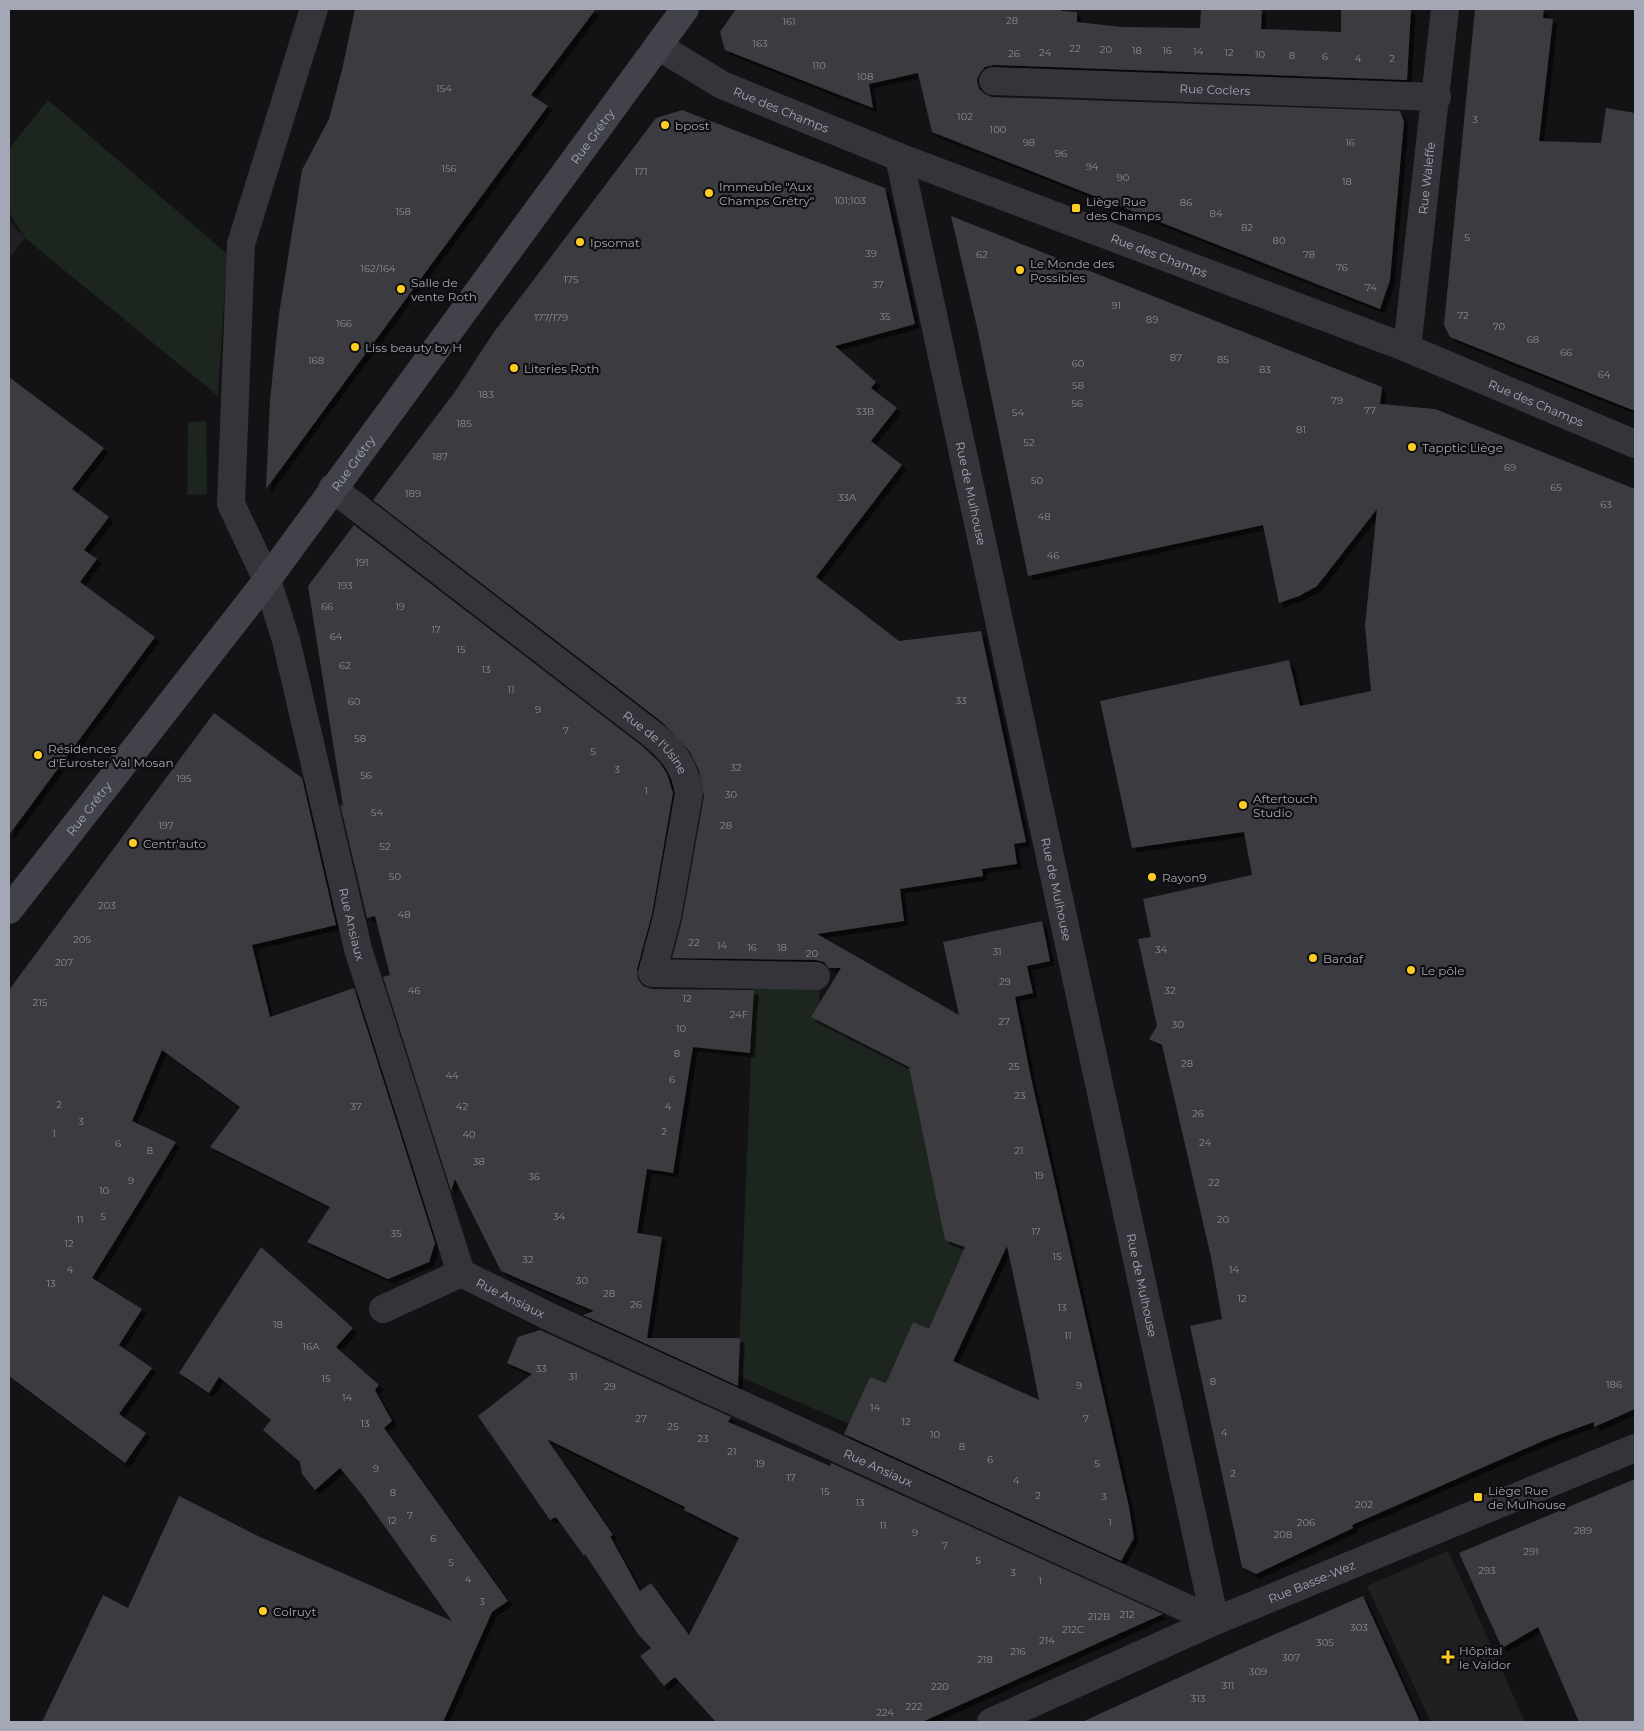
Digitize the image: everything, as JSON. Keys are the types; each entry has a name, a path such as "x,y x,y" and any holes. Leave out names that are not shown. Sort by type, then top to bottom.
{"street":[{"name":"Rue Ansiaux","path":"314,9 241,244 231,504 267,580 286,640 358,950 462,1273 552,1318 1215,1621"},
{"name":"Rue Grétry","path":"9,910 267,580 332,488 685,9"},
{"name":"Rue Waleffe","path":"1407,348 1437,97 1445,9"},
{"name":"Rue des Champs","path":"658,46 722,85 899,157 1407,348 1635,444"},
{"name":"Rue Coclers","path":"993,80 1437,97"},
{"name":"Rue de Mulhouse","path":"899,157 1215,1621"},
{"name":"Rue de l'Usine","path":"332,488 652,734 680,761 687,777 689,793 667,917 652,973 816,976"},
{"path":"383,1309 462,1273"},
{"name":"Rue Basse-Wez","path":"991,1722 1215,1621 1635,1448"}],"shaded area":[{"path":"48,100 227,254 218,396 25,238 9,212 9,149"},
{"path":"9,221 25,238 9,258"},
{"path":"206,421 207,494 187,495 188,422"},
{"path":"822,984 819,995 820,1002 811,1017 898,1061 907,1027 968,1247 954,1272 930,1330 913,1322 886,1383 870,1377 849,1424 738,1376 754,986"},
{"name":"Hôpital le Valdor","path":"1448,1551 1525,1722 1431,1722 1367,1586"}],"building":[{"path":"355,9 596,9 531,95 548,106 266,489 270,400 279,314 302,170 329,119"},
{"path":"736,9 1061,9 1062,11 1077,12 1077,22 1122,27 1200,28 1201,9 1262,9 1261,29 1341,32 1341,9 1411,9 1407,80 994,65 985,67 977,80 979,89 992,97 1400,111 1404,121 1390,280 1380,309 932,132 918,73 869,84 873,108 725,50 720,32"},
{"path":"1475,9 1544,9 1543,18 1553,19 1539,141 1601,143 1606,108 1635,113 1635,411 1450,337 1444,325"},
{"path":"682,110 885,188 915,324 835,346 876,382 871,388 897,408 871,441 902,465 816,577 899,641 981,631 1026,842 1014,844 1017,864 982,869 983,876 900,889 904,921 817,934 959,1015 943,942 1042,921 1050,961 1027,966 1033,993 1015,997 1031,1078 1129,1507 1134,1538 1121,1561 844,1434 870,1377 886,1383 913,1322 929,1329 965,1247 945,1240 909,1067 811,1017 841,968 829,968 824,962 816,960 672,958 682,920 704,796 699,770 690,752 662,722 373,500 454,393 494,332 656,118","holes":["1007,1246 1039,1400 953,1361"]},
{"path":"951,216 1382,387 1380,404 1435,409 1635,489 1635,1409 1594,1427 1594,1422 1545,1440 1352,1525 1353,1528 1256,1574 1242,1567 1190,1326 1222,1319 1211,1257 1162,1045 1149,1039 1157,1026 1138,939 1151,937 1143,899 1252,875 1244,832 1132,848 1100,701 1289,660 1300,706 1371,691 1365,625 1377,509 1317,586 1299,596 1279,603 1263,525 1028,576 977,327"},
{"name":"Résidences d'Euroster Val Mosan","path":"9,377 104,448 72,489 109,517 84,550 97,559 80,582 155,637 9,835"},
{"path":"354,525 642,746 660,763 667,774 673,793 652,914 637,969 638,979 643,986 652,989 754,990 750,1053 693,1047 673,1173 647,1169 637,1233 662,1237 647,1338 740,1338 738,1386 583,1315 594,1311 501,1271 455,1179 451,1191 383,977 390,975 375,916 367,918 340,804 343,806 308,586"},
{"path":"214,713 302,778 336,925 252,945 270,1017 354,988 435,1243 429,1262 388,1279 307,1242 330,1207 210,1147 240,1107 162,1050 132,1121 176,1142 92,1278 142,1309 119,1345 152,1368 119,1414 146,1433 125,1463 9,1376 9,990"},
{"name":"Colruyt","path":"261,1247 353,1328 336,1347 379,1385 375,1390 392,1421 384,1428 508,1601 492,1612 443,1722 42,1722 103,1595 128,1608 179,1496 260,1537 452,1621 363,1496 340,1468 315,1490 302,1474 300,1462 263,1430 271,1420 219,1377 209,1393 179,1373"},
{"path":"540,1330 731,1417 728,1422 830,1466 831,1463 1163,1614 922,1722 716,1722 675,1677 664,1686 640,1656 651,1648 638,1634 585,1554 584,1556 556,1517 550,1520 478,1416 532,1374 507,1363 518,1337","holes":["547,1439 685,1507 684,1510 739,1538 689,1635 651,1583 640,1591 610,1536 613,1535"]},
{"path":"1635,1479 1635,1722 1579,1722 1538,1627 1502,1648 1459,1553"},
{"path":"1363,1596 1420,1722 1082,1722 1241,1649"}],"place":[{"name":"bpost","path":"665,125"},
{"name":"Immeuble \"Aux Champs Grétry\"","path":"709,193"},
{"name":"Liège Rue des Champs","path":"1076,208"},
{"name":"Ipsomat","path":"580,242"},
{"name":"Le Monde des Possibles","path":"1020,270"},
{"name":"Salle de vente Roth","path":"401,289"},
{"name":"Liss beauty by H","path":"355,347"},
{"name":"Literies Roth","path":"514,368"},
{"name":"Tapptic Liège","path":"1412,447"},
{"name":"Résidences d'Euroster Val Mosan","path":"38,755"},
{"name":"Aftertouch Studio","path":"1243,805"},
{"name":"Centr'auto","path":"133,843"},
{"name":"Rayon9","path":"1152,877"},
{"name":"Bardaf","path":"1313,958"},
{"name":"Le pôle","path":"1411,970"},
{"name":"Liège Rue de Mulhouse","path":"1478,1497"},
{"name":"Colruyt","path":"263,1611"},
{"name":"Hôpital le Valdor","path":"1448,1657"}]}
